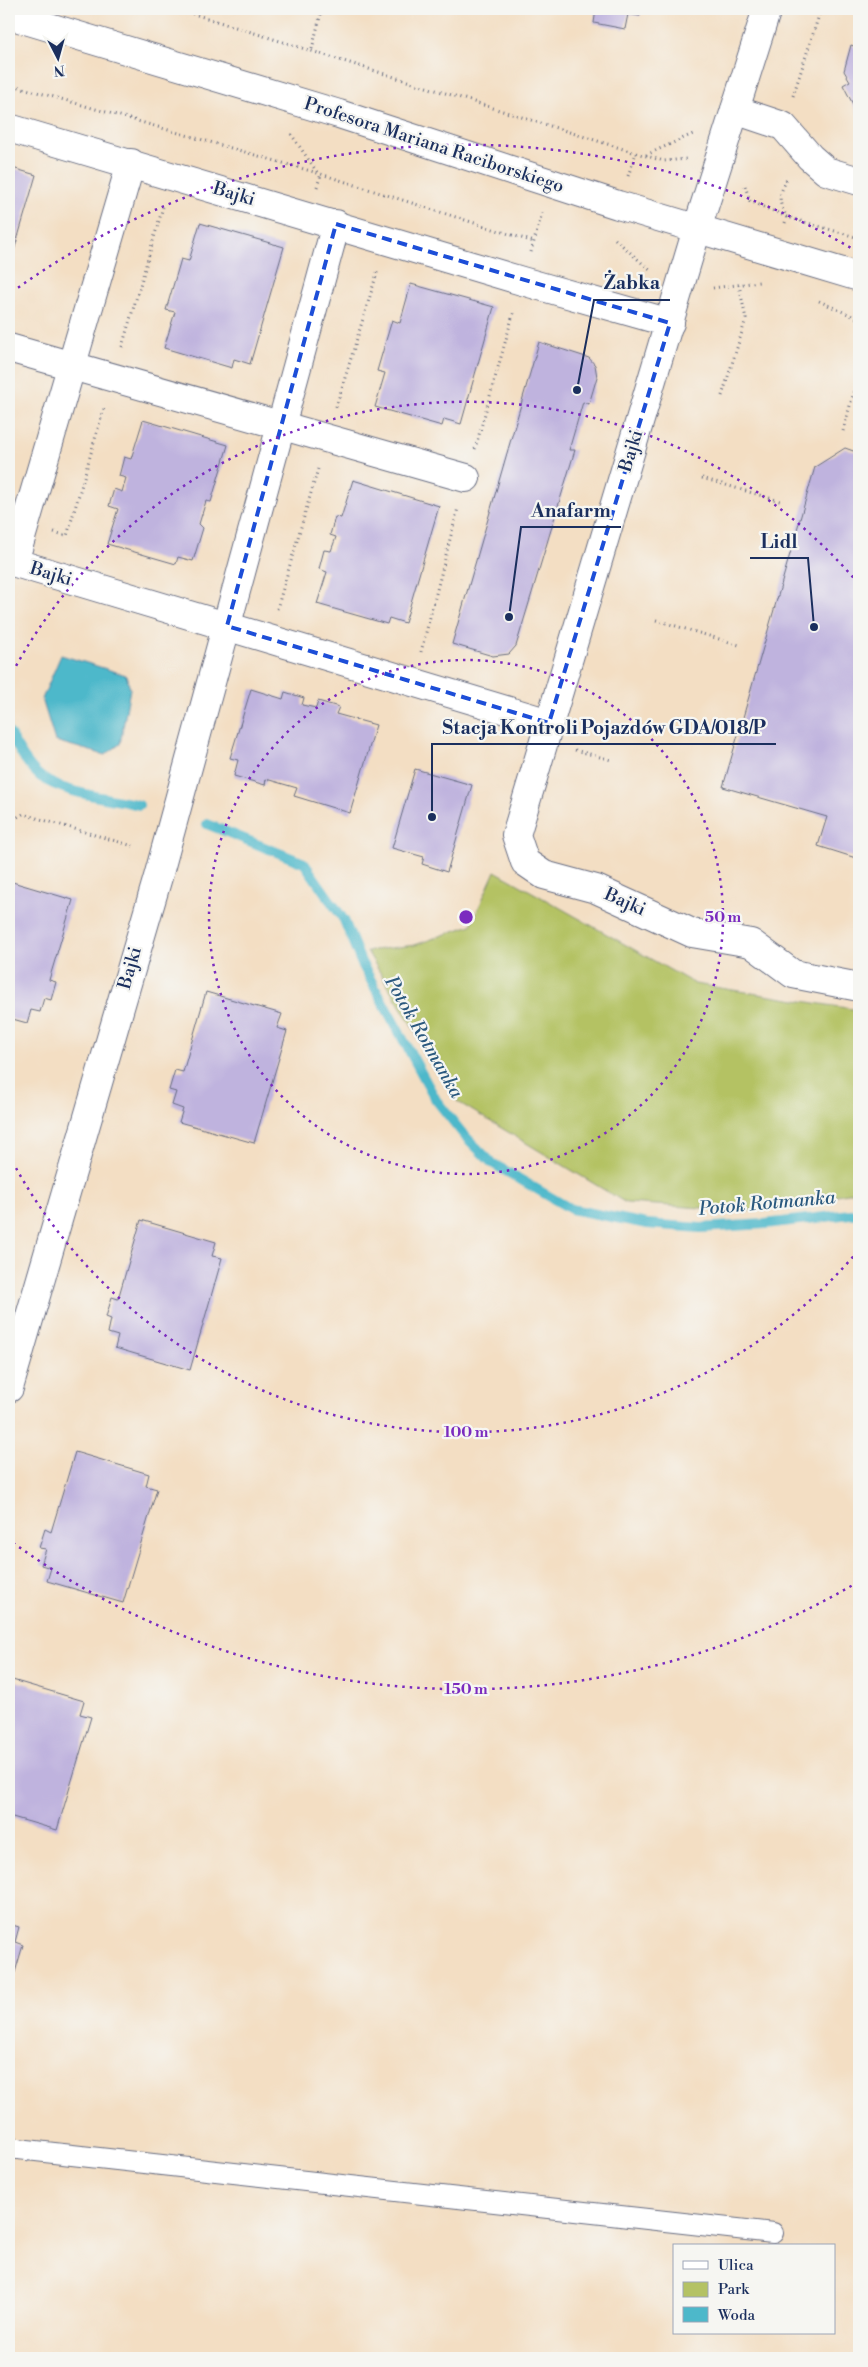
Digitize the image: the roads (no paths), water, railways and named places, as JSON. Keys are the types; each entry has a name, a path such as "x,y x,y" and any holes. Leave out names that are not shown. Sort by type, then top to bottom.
{"street":[{"name":"Bajki","path":"767,9 697,229 516,835 526,862 544,875 596,889 692,933 751,943 793,974 859,987"},
{"name":"Profesora Mariana Raciborskiego","path":"9,15 339,114 697,229 859,278"},
{"path":"735,110 783,126 826,170 859,181"},
{"name":"Bajki","path":"9,128 132,163 522,281 670,323"},
{"name":"Bajki","path":"132,163 11,562 549,723"},
{"name":"Bajki","path":"9,1388 20,1307 158,876 336,224"},
{"path":"9,348 466,478"}],"lane":[{"path":"9,2148 773,2233"}],"water":[{"path":"61,655 126,675 130,689 120,744 105,755 55,741 42,699"}],"waterway":[{"name":"Potok Rotmanka","path":"9,733 31,768 51,783 88,795 139,805"},
{"name":"Potok Rotmanka","path":"207,824 304,863 344,920 361,962 436,1100 463,1134 492,1163 571,1209 647,1224 701,1228 765,1224 859,1213"}],"place":[{"name":"Żabka","path":"577,390"},
{"name":"Anafarm","path":"509,617"},
{"name":"Lidl","path":"814,627"},
{"name":"Stacja Kontroli Pojazdów GDA/018/P","path":"432,817"}]}
